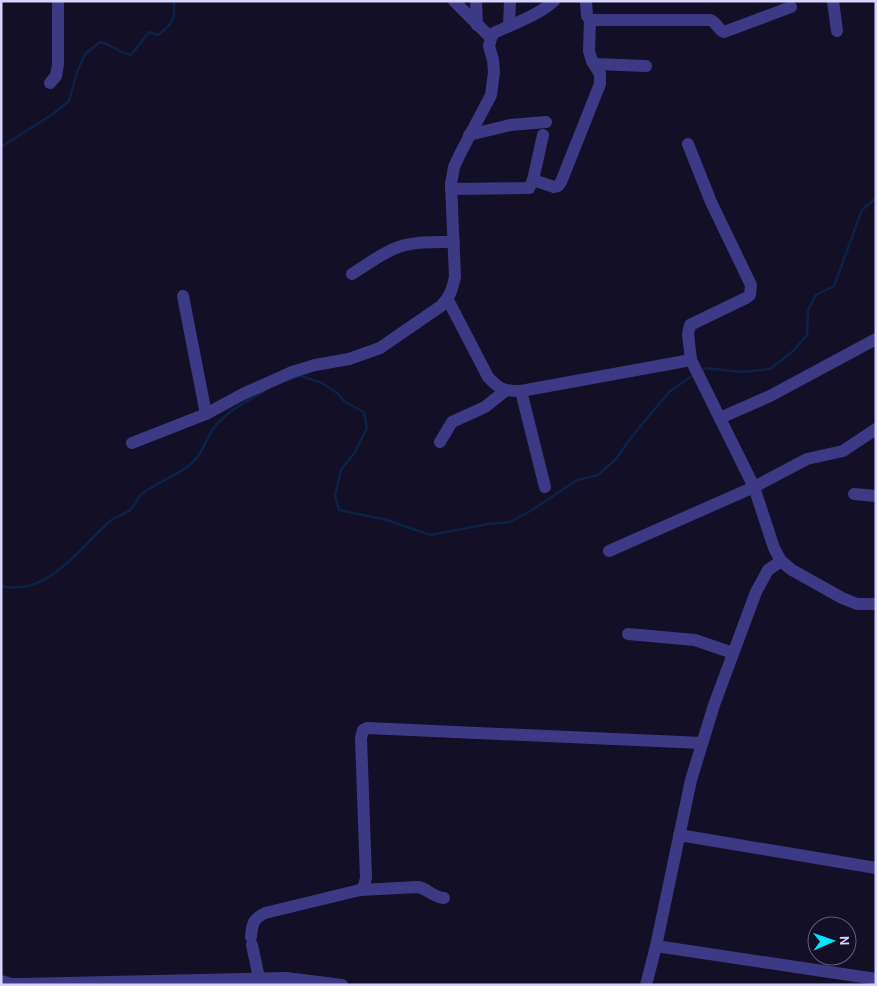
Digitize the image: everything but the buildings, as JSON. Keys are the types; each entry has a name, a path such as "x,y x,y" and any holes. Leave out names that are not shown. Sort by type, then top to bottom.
{"street":[{"path":"50,83 56,76 58,64 58,1"},
{"path":"454,1 491,38"},
{"path":"476,1 477,25"},
{"path":"509,26 510,1"},
{"path":"132,443 206,414 243,394 292,372 314,365 349,359 380,348 448,300 455,278 451,189 454,167 490,95 493,84 493,60 488,46 494,33 545,9 554,1"},
{"path":"533,180 554,187 558,186 600,84 600,74 588,51 590,20 587,16 586,1"},
{"path":"833,1 837,32"},
{"path":"590,20 710,20 714,21 720,30 724,32 791,7"},
{"path":"592,61 596,64 646,66"},
{"path":"451,189 529,188 533,180 545,129 510,124 470,135"},
{"path":"688,144 711,202 751,286 750,295 746,298 690,324 688,334 695,369 754,487 774,548 781,561 792,570 842,598 857,604 876,604"},
{"path":"352,274 401,246 454,242"},
{"path":"183,296 206,414"},
{"path":"448,300 488,377 497,388 506,391 521,391 695,369"},
{"path":"720,418 770,396 876,339"},
{"path":"440,442 452,422 485,407 506,391"},
{"path":"521,391 545,486"},
{"path":"608,551 754,487 807,459 843,450 876,429"},
{"path":"854,494 876,496"},
{"path":"646,985 691,780 702,743 733,652 762,580 768,570 781,561"},
{"path":"628,634 695,640 715,648 733,652"},
{"path":"360,890 364,886 366,878 360,738 363,730 367,728 702,743"},
{"path":"679,835 876,868"},
{"path":"259,978 252,941 252,924 256,918 265,914 360,890 418,888 425,889 434,896 444,898"},
{"path":"656,946 876,979"},
{"path":"1,981 11,984 22,984 296,978 342,985"}],"waterway":[{"path":"1,147 53,114 69,101 76,75 85,54 100,42 131,55 149,32 158,35 167,28 172,21 174,1"},
{"path":"702,370 706,368 742,372 770,369 793,351 807,335 808,310 816,295 834,286 862,210 876,198"},
{"path":"288,380 301,376 322,383 337,393 345,402 364,412 367,428 355,452 341,470 335,495 339,510 387,520 430,535 488,524 510,522 532,510 577,480 598,475 616,459 633,435 670,391 695,374"},
{"path":"1,586 18,588 48,578 110,521 131,509 142,494 191,464 198,456 210,433 224,417 265,391"}]}
